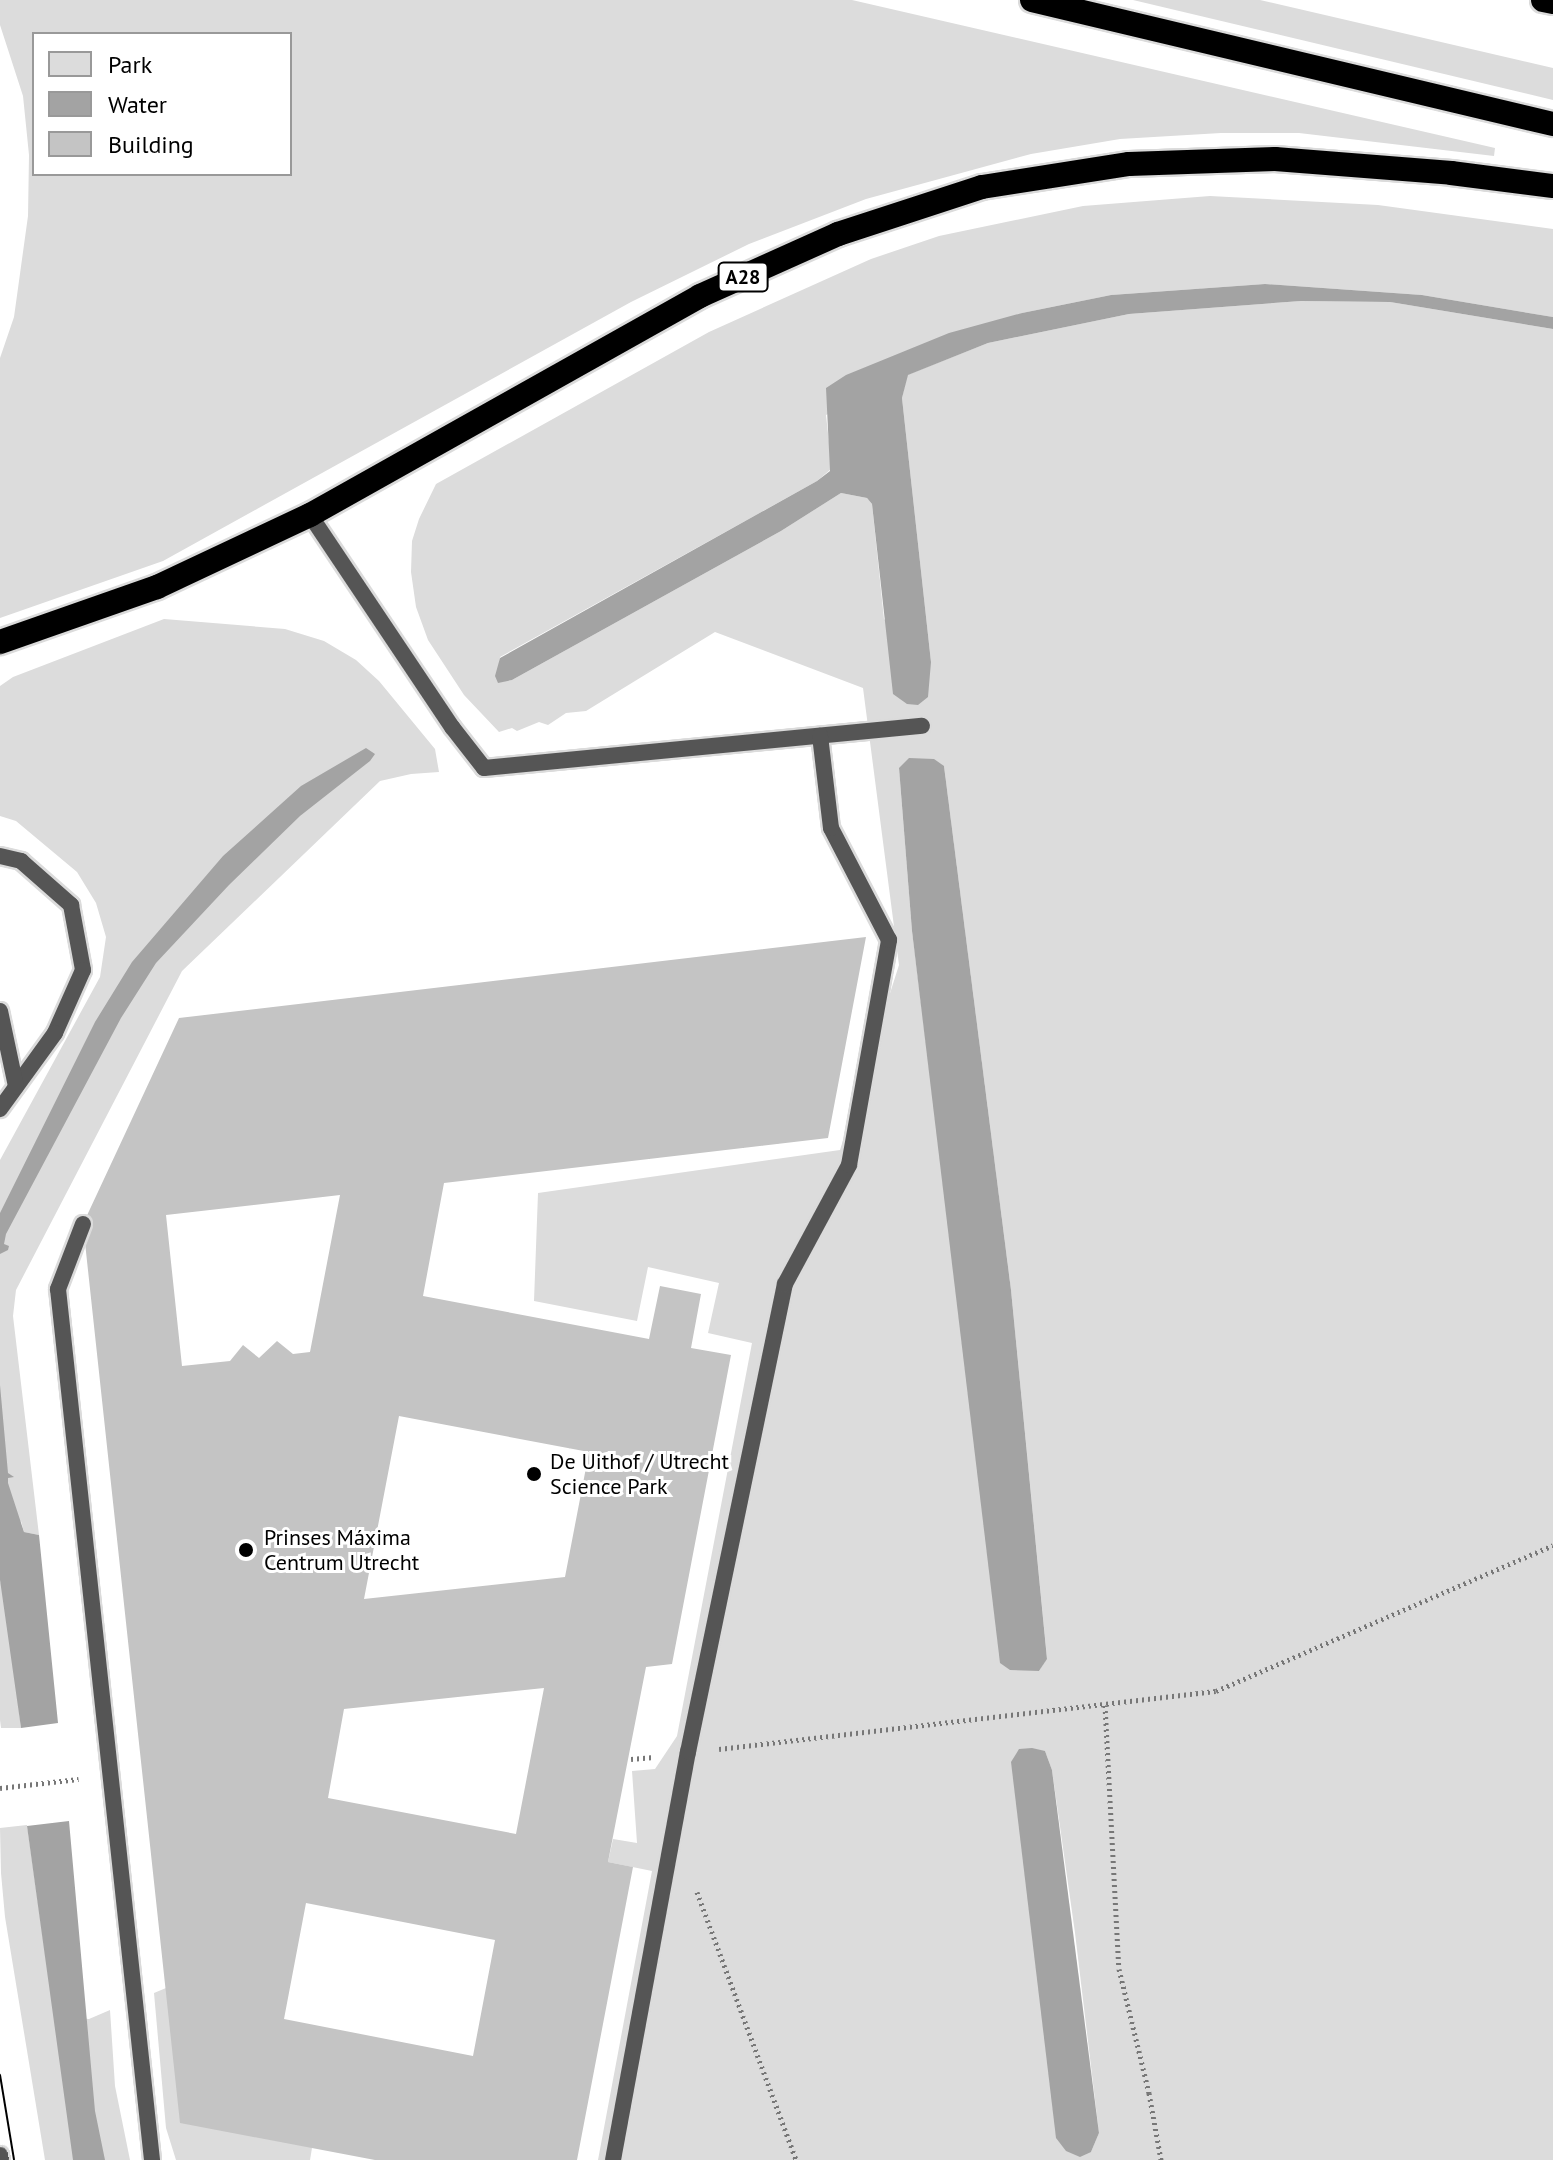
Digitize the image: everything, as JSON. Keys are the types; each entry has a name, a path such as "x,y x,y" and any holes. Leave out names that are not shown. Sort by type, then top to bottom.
{"highway":[{"path":"1032,0 1553,124"},
{"path":"1543,0 1553,2"},
{"name":"A28","path":"0,642 157,587 310,515 700,296 838,234 982,187 1129,164 1275,159 1451,173 1553,186"}],"lane":[{"path":"310,515 452,727 484,768 922,726"},
{"path":"613,2160 688,1752 785,1284 849,1165 889,940 831,828 820,736"},
{"path":"0,856 21,861 71,905 83,970 55,1033 0,1109"},
{"path":"0,1011 16,1086"},
{"path":"83,1224 58,1289 152,2160"}],"path":[{"path":"631,1759 1216,1691 1553,1545"},
{"path":"1105,1705 1119,1969 1149,2093 1161,2160"},
{"path":"0,1788 112,1775"},
{"path":"675,1833 796,2160"}],"green space":[{"path":"0,0 852,0 1495,148 1494,156 1299,133 1221,133 1120,139 1031,154 866,199 749,244 631,302 163,561 0,618 0,358 14,317 28,216 29,155 23,96 0,25"},
{"path":"1133,0 1260,0 1553,68 1553,100"},
{"path":"1210,196 1378,205 1553,229 1553,317 1422,295 1265,284 1111,295 1022,313 826,415 830,470 817,481 500,657 498,682 512,680 781,531 841,493 867,498 872,504 884,619 931,662 902,398 907,375 988,343 1129,314 1301,301 1390,302 1553,329 1553,2160 598,2160 652,1871 608,1862 613,1839 637,1843 632,1771 655,1769 677,1736 752,1343 708,1333 719,1283 648,1267 637,1321 534,1301 538,1193 840,1150 899,965 863,688 715,632 586,711 566,713 548,725 539,722 517,731 512,728 499,732 464,695 428,640 416,607 411,572 412,541 436,484 709,332 871,259 939,236 1083,206","holes":["944,766 1011,1290 1047,1658 1039,1671 958,1298 912,931 899,768","1045,1751 1052,1770 1099,2133 1091,2152"]},
{"path":"164,619 285,629 324,641 356,660 379,681 435,749 439,772 380,781 182,971 16,1290 13,1316 39,1535 24,1532 21,1521 0,1550 0,1160 100,977 106,937 96,903 77,872 16,821 0,816 0,686 13,677"},
{"path":"0,1580 6,1601 21,1728 1,1728"},
{"path":"27,1825 54,2016 89,2019 110,2010 115,2086 130,2160 45,2160 5,1917 1,1873 0,1828"},
{"path":"166,1988 312,2148 310,2160 176,2160 166,2128 154,1993"}],"water":[{"path":"1265,284 1422,295 1553,317 1553,329 1390,302 1301,301 1129,314 988,343 908,375 902,398 931,662 928,697 918,705 907,704 893,694 872,504 867,498 841,493 781,531 512,680 498,683 495,676 500,658 830,471 826,388 846,375 949,333 1022,313 1111,295"},
{"path":"366,748 375,754 370,761 300,816 229,885 156,963 121,1018 6,1234 4,1244 9,1246 8,1250 0,1254 0,1213 95,1022 132,962 223,856 301,786"},
{"path":"909,758 934,759 944,766 1011,1290 1047,1659 1039,1671 1010,1670 1000,1663 912,931 899,768"},
{"path":"0,1385 8,1473 14,1477 8,1478 8,1483 24,1532 39,1535 58,1723 21,1728 0,1580"},
{"path":"1019,1749 1045,1751 1052,1770 1099,2133 1091,2152 1080,2157 1066,2151 1056,2138 1011,1762"},
{"path":"69,1821 95,2111 105,2160 73,2160 27,1826"}],"building":[{"name":"Prinses Máxima Centrum Utrecht","path":"866,937 828,1138 444,1183 423,1296 649,1339 660,1286 701,1294 691,1348 731,1355 672,1664 646,1667 608,1862 633,1867 577,2160 375,2160 180,2123 83,1224 179,1018","holes":["340,1195 310,1352 293,1354 277,1341 259,1358 243,1345 230,1361 182,1366 166,1215","399,1416 589,1452 565,1577 364,1599","544,1688 516,1834 328,1798 344,1709","306,1903 495,1940 473,2056 284,2019"]}],"tram line":[{"path":"0,2075 14,2160"}],"place":[{"name":"De Uithof / Utrecht Science Park","path":"534,1474"},
{"name":"Prinses Máxima Centrum Utrecht","path":"246,1550"}]}
